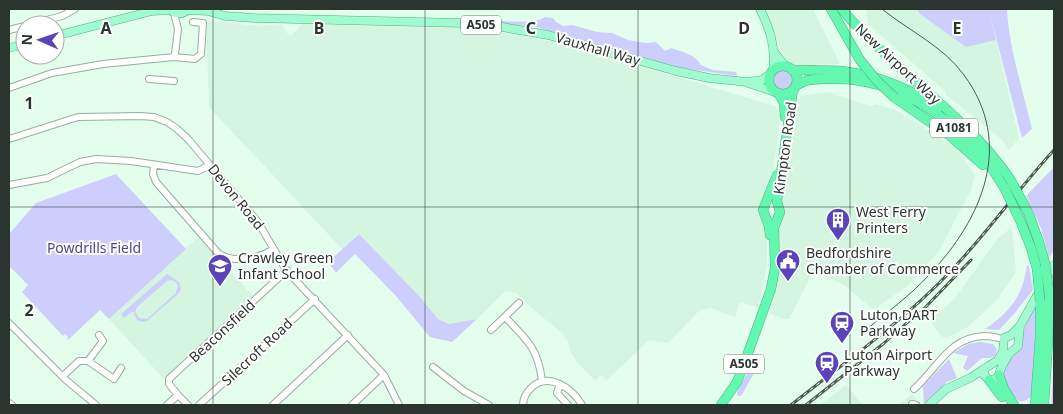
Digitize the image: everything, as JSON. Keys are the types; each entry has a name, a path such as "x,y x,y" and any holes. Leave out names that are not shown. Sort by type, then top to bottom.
{"highway":[{"name":"New Airport Way","path":"831,9 860,60 877,81 895,98 963,146 1001,184"},
{"name":"New Airport Way","path":"842,9 875,45 973,134 1010,179 1028,212 1045,263 1049,292 1049,333 1044,405"},
{"path":"780,67 790,68 797,77 794,88 786,94 777,93 769,82 772,72 780,67"},
{"name":"New Airport Way","path":"790,68 839,71 868,76 895,84 955,118"},
{"name":"New Airport Way","path":"794,88 800,83 810,80 844,78 879,84 925,107 950,124 974,146 988,163 1020,220 1031,248 1036,270 1040,301 1036,402"},
{"name":"Kimpton Road","path":"778,206 777,201 794,88"},
{"name":"Kimpton Road","path":"766,205 777,174 785,120 784,103 777,93"},
{"path":"771,203 778,206 780,212 777,218 772,220 766,218 763,212 766,205 771,203"},
{"name":"A505","path":"766,218 770,226 770,268 773,276"},
{"name":"A505","path":"721,405 737,382 766,304 775,268 774,228 777,218"},
{"path":"999,374 1004,389 1016,405"},
{"path":"988,379 1016,405"},
{"path":"1016,405 1036,402"}],"main road":[{"path":"760,9 769,30 775,53 784,65 790,68"},
{"path":"65,33 154,10 171,11"},
{"name":"Vauxhall Way","path":"171,11 178,14 188,10 206,10 225,16 254,18 461,23 496,26 557,37 690,75 747,82 777,93"},
{"path":"772,72 775,53"},
{"name":"Vauxhall Way","path":"747,82 762,80 772,72"},
{"path":"1014,337 1054,265"},
{"path":"929,405 946,390 970,378 998,360 1006,337 1014,337"},
{"path":"970,378 995,379 1004,361 1018,346 1014,337"},
{"path":"1004,343 1008,350 1014,350"},
{"path":"988,366 997,366 999,374"},
{"path":"988,366 984,373 988,379"}],"street":[{"path":"64,15 75,9"},
{"path":"174,57 176,54 178,29 188,10"},
{"path":"171,11 178,29"},
{"path":"9,88 52,73 103,64 174,57 195,58 201,54 203,23 193,22"},
{"path":"149,79 174,81"},
{"name":"Devon Road","path":"9,139 78,117 154,117 176,128 188,139 258,222 287,270 384,375 399,405"},
{"path":"9,185 47,178 80,162 96,159 115,159 198,171 210,165"},
{"path":"154,165 153,174 156,182 222,256 236,259 259,255 274,249"},
{"name":"Beaconsfield","path":"178,394 169,384 169,379 287,270"},
{"name":"Silecroft Road","path":"199,405 314,299"},
{"path":"491,330 519,303"},
{"path":"505,317 534,349 542,381"},
{"path":"9,323 62,376 96,405"},
{"path":"88,361 103,341 99,335"},
{"path":"273,405 348,335"},
{"path":"914,388 925,378 947,351 959,342 980,336 994,337 1004,343"},
{"path":"62,376 79,361 88,361 114,379 121,368"},
{"path":"433,367 464,392 489,405"},
{"path":"352,405 384,375"},
{"path":"523,405 524,396 528,390 542,381 553,381 560,384 571,391 582,405"},
{"path":"560,384 557,393 568,405"},
{"path":"167,405 178,394 188,405"}],"shaded area":[{"path":"763,9 813,9 840,64 795,65 786,61"},
{"path":"866,9 989,9 1019,138 1009,150 1000,138 946,95 946,92 868,24"},
{"path":"206,20 258,26 281,24 290,37 302,24 463,28 515,34 577,47 775,106 781,116 773,169 758,215 767,227 767,266 758,308 740,302 735,317 711,308 700,310 668,343 649,340 606,381 601,375 595,381 577,362 562,333 529,306 517,293 505,291 477,319 449,324 438,319 358,234 342,249 209,107"},
{"path":"828,92 870,106 876,104 898,111 955,147 975,175 971,190 939,251 909,285 875,309 844,285 814,270 789,319 785,319 770,314 777,286 779,269 778,226 785,211 782,205 795,106 801,96"},
{"path":"1012,227 1016,272 997,300 968,327 946,338 942,337 930,321 954,299 998,238"},
{"path":"199,236 254,297 164,379 109,319"},
{"path":"846,385 863,405 820,405"},
{"path":"912,394 921,405 898,405"}],"green space":[{"path":"917,9 1007,9 1013,54 1032,129 1022,138 989,10 996,40 966,47 920,14"},
{"path":"545,17 553,18 563,26 572,25 597,32 612,33 628,40 646,43 656,42 665,51 671,48 684,52 695,58 701,65 713,70 736,72 737,76 681,68 536,27 474,21 477,18 483,18 524,22"},
{"path":"783,70 790,73 793,80 790,87 783,90 776,87 773,80 776,73"},
{"path":"1054,167 1054,250 1049,258 1041,228 1026,196"},
{"name":"Powdrills Field","path":"116,174 186,249 109,319 100,310 68,340 68,337 65,334 63,336 22,292 28,285 9,266 9,234 36,203"},
{"path":"359,234 419,296 438,319 449,324 477,319 452,342 430,337 395,295 355,254 336,273 328,262"},
{"path":"1027,265 1029,266 1033,290 999,330 985,329 1002,316 1014,302 1022,286"},
{"path":"1054,270 1054,356 1052,274"},
{"path":"167,274 179,282 181,289 178,294 147,321 137,320 133,311 124,318 121,314","holes":["167,281 176,282 178,286 176,293 147,319 139,318 135,312 137,307"]},
{"path":"1036,304 1037,329 1032,395 1026,400 1021,401 1013,396 1003,374"},
{"path":"980,342 993,344 997,349 995,356 982,358 967,371 963,368 968,356 953,353 968,344"},
{"path":"1054,356 1054,405 1051,405"},
{"path":"949,359 957,378 947,382 924,404 923,386"},
{"path":"754,361 753,375 741,396 738,396 737,392"}],"tram line":[{"path":"866,330 914,290 948,253 964,230 977,205 986,180 989,154 988,127 979,101 964,75 936,47 882,9"}],"railway":[{"path":"791,405 881,335 932,290 979,239 1054,150"},
{"path":"914,319 971,260"},
{"path":"806,405 883,344 918,313"}],"place":[{"name":"West Ferry Printers","path":"838,241"},
{"name":"Bedfordshire Chamber of Commerce","path":"788,282"},
{"name":"Crawley Green Infant School","path":"220,287"},
{"name":"Luton DART Parkway","path":"842,344"},
{"name":"Luton Airport Parkway","path":"827,384"}]}
